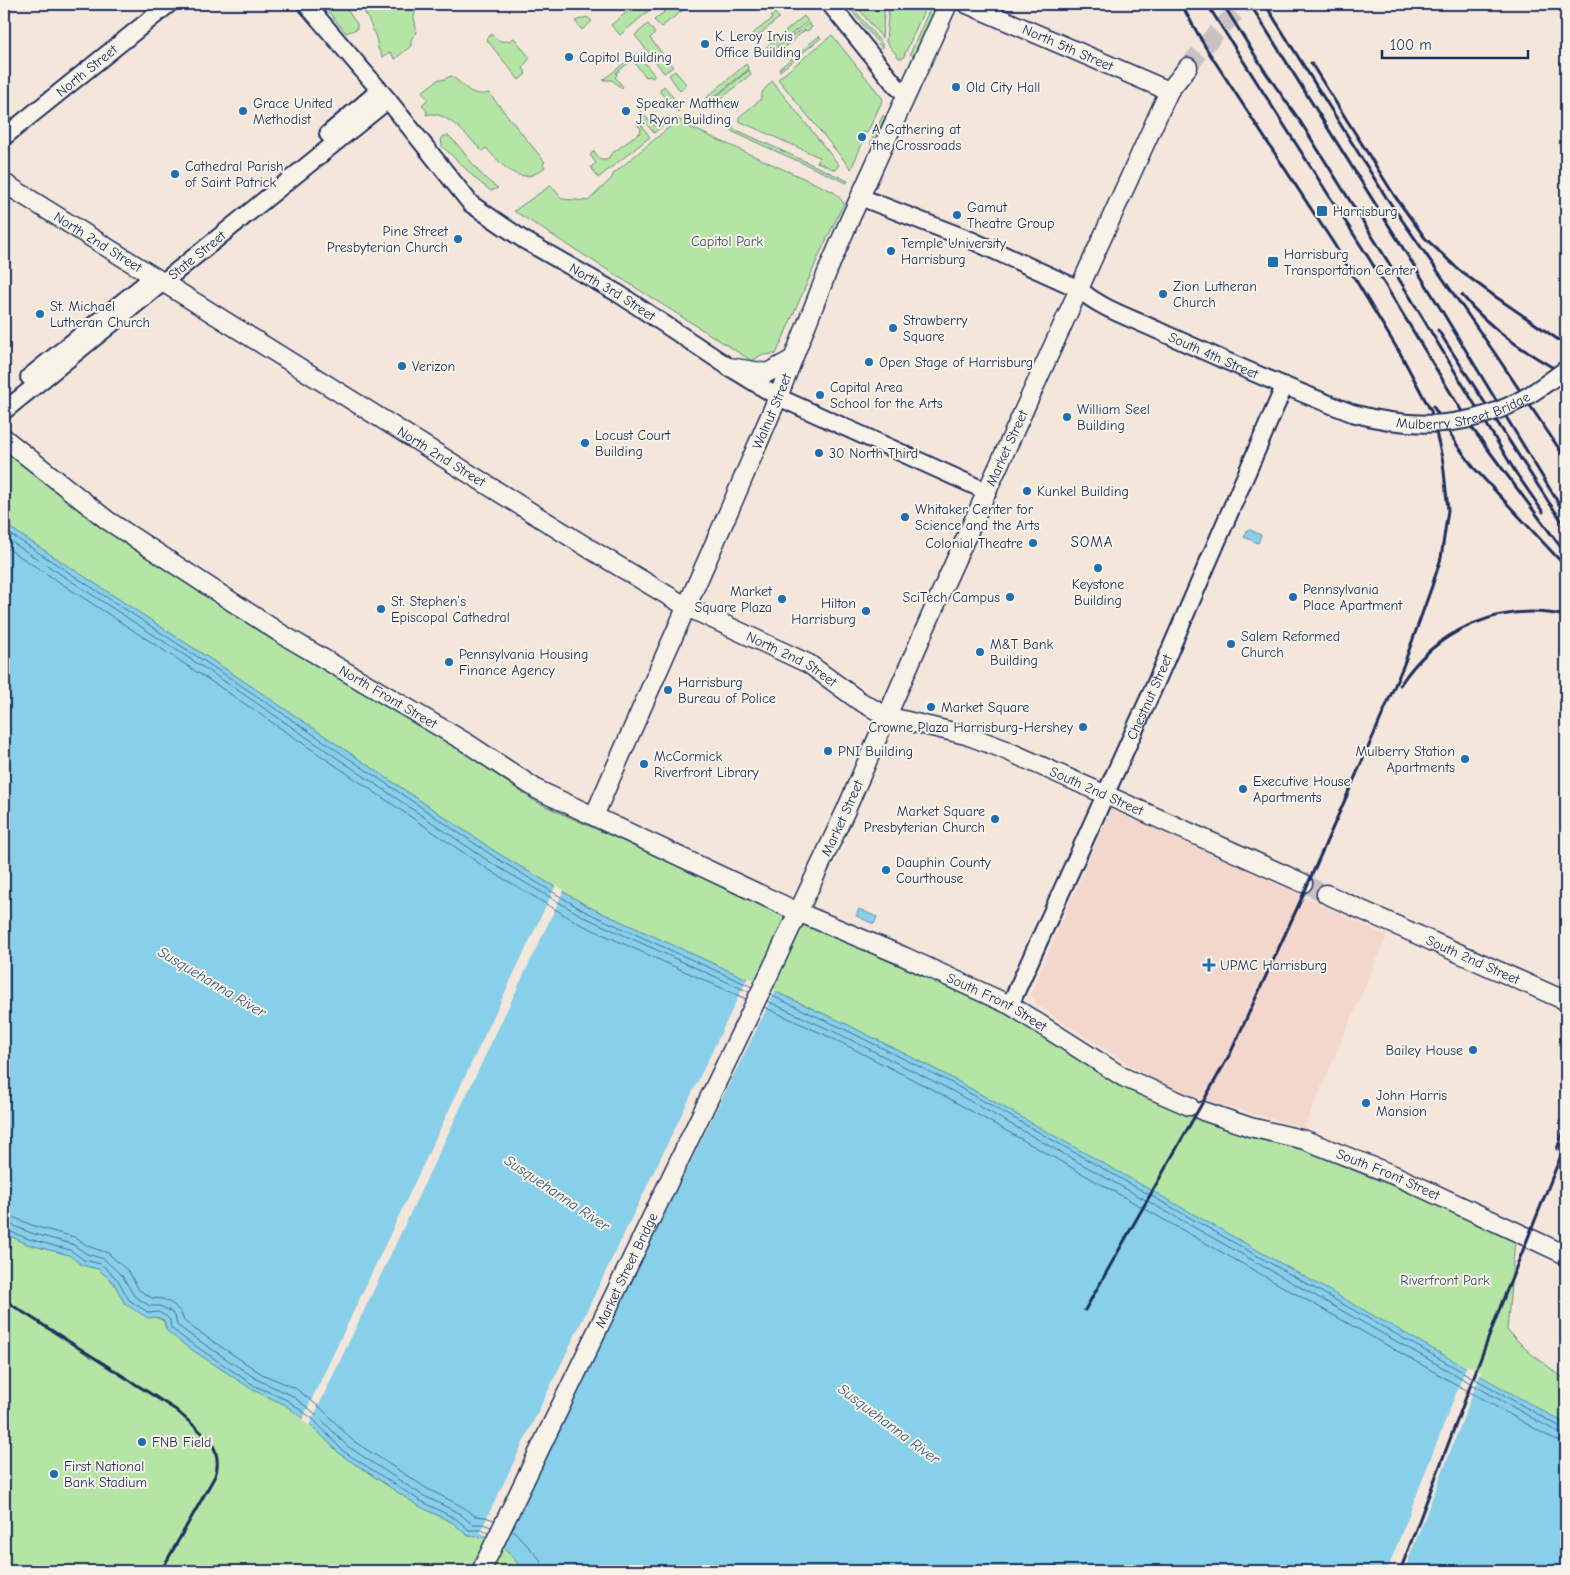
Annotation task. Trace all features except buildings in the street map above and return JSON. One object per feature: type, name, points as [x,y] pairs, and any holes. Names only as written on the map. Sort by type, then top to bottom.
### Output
[{"type":"main road","name":"North Street","points":[[4,137],[169,4]]},
{"type":"main road","name":"North 3rd Street","points":[[306,4],[384,95],[471,204],[524,240],[619,294],[778,397],[988,492]]},
{"type":"main road","points":[[830,4],[896,86],[907,95]]},
{"type":"main road","name":"Walnut Street","points":[[594,816],[778,397],[828,270],[948,4]]},
{"type":"main road","name":"North 5th Street","points":[[967,4],[1169,91]]},
{"type":"main road","name":"Market Street","points":[[771,970],[848,806],[886,716],[1169,91],[1188,67]]},
{"type":"main road","name":"State Street","points":[[4,411],[158,280],[384,95]]},
{"type":"main road","name":"North 2nd Street","points":[[4,183],[498,493],[686,607],[808,664],[858,700],[886,716]]},
{"type":"main road","name":"South 4th Street","points":[[860,197],[973,241],[1079,289],[1091,300],[1284,387],[1352,413]]},
{"type":"main road","name":"State Street","points":[[4,397],[158,280]]},
{"type":"main road","points":[[729,367],[768,373],[793,359]]},
{"type":"main road","name":"Mulberry Street Bridge","points":[[1352,413],[1379,420],[1412,424],[1437,424],[1466,420],[1512,404],[1529,395],[1566,369]]},
{"type":"main road","name":"Chestnut Street","points":[[1010,1005],[1154,687],[1284,387]]},
{"type":"main road","name":"North Front Street","points":[[4,438],[107,520],[190,572],[280,633],[467,743],[538,790],[798,912]]},
{"type":"main road","name":"South 2nd Street","points":[[886,716],[966,735],[1001,748],[1303,883]]},
{"type":"main road","name":"South 2nd Street","points":[[1326,894],[1566,1001]]},
{"type":"main road","name":"South Front Street","points":[[798,912],[903,956],[1010,1005],[1123,1077],[1196,1109],[1250,1127],[1305,1140],[1394,1175],[1566,1255]]},
{"type":"main road","name":"Market Street Bridge","points":[[482,1571],[771,970]]},
{"type":"shaded area","name":"UPMC Harrisburg","points":[[1112,806],[1387,936],[1304,1128],[1191,1096],[1145,1075],[1038,1006],[1030,994]]},
{"type":"green space","points":[[322,4],[343,4],[357,24],[357,29],[346,33]]},
{"type":"green space","points":[[360,4],[417,4],[414,17],[417,33],[411,39],[411,46],[395,59],[390,52],[383,57],[378,48],[372,27]]},
{"type":"green space","points":[[637,4],[657,4],[620,35],[611,25]]},
{"type":"green space","points":[[674,4],[691,4],[661,27],[654,20]]},
{"type":"green space","points":[[846,4],[850,4],[882,44],[882,48]]},
{"type":"green space","points":[[855,4],[885,4],[882,38]]},
{"type":"green space","points":[[889,4],[927,4],[903,58],[899,58],[886,42]]},
{"type":"green space","points":[[932,4],[937,4],[937,6],[914,56],[910,54]]},
{"type":"green space","points":[[775,13],[779,18],[755,38],[752,34],[772,19],[771,17]]},
{"type":"green space","points":[[804,16],[808,21],[767,53],[764,49]]},
{"type":"green space","points":[[587,17],[592,21],[582,30],[575,21]]},
{"type":"green space","points":[[809,23],[812,27],[807,31],[805,30],[774,56],[771,52]]},
{"type":"green space","points":[[648,24],[655,33],[650,38],[673,67],[664,73],[635,35]]},
{"type":"green space","points":[[492,34],[502,41],[514,38],[530,58],[523,67],[526,74],[519,80],[486,39]]},
{"type":"green space","points":[[832,35],[883,99],[867,133],[862,132],[858,135],[859,139],[863,142],[851,169],[778,79]]},
{"type":"green space","points":[[819,36],[821,38],[780,71],[779,69]]},
{"type":"green space","points":[[637,53],[655,76],[652,78],[645,76],[633,61],[616,73],[615,77],[623,87],[621,88],[612,80],[603,80]]},
{"type":"green space","points":[[746,64],[749,69],[710,100],[707,97]]},
{"type":"green space","points":[[749,70],[751,74],[715,104],[712,104],[711,101]]},
{"type":"green space","points":[[675,71],[687,85],[680,91],[669,75]]},
{"type":"green space","points":[[451,76],[472,92],[477,94],[489,93],[545,162],[543,164],[545,167],[528,176],[513,172],[499,162],[486,148],[482,151],[464,132],[449,120],[433,114],[426,115],[427,111],[422,105],[428,99],[422,92],[439,79],[442,80]]},
{"type":"green space","points":[[772,81],[839,165],[835,170],[817,162],[819,157],[739,121],[739,117],[760,100],[763,91]]},
{"type":"green space","points":[[664,86],[681,107],[678,112],[660,92],[660,89]]},
{"type":"green space","points":[[641,111],[653,126],[669,116],[671,119],[654,133],[638,114]]},
{"type":"green space","points":[[883,115],[885,117],[873,145],[870,144]]},
{"type":"green space","name":"Capitol Park","points":[[679,119],[685,125],[834,192],[844,203],[776,354],[761,355],[752,361],[514,211],[551,185],[562,199],[588,201],[612,178],[613,174]]},
{"type":"green space","points":[[639,122],[650,137],[598,178],[591,167],[596,163],[590,155],[594,151],[600,160],[607,160],[611,154],[640,133],[641,129],[637,124]]},
{"type":"green space","points":[[731,123],[735,130],[848,181],[847,183],[733,132],[727,124]]},
{"type":"green space","points":[[444,136],[449,136],[484,177],[498,188],[491,191],[478,181],[442,146],[441,139]]},
{"type":"green space","name":"Riverfront Park","points":[[4,446],[185,578],[463,752],[533,800],[1006,1014],[1113,1080],[1178,1111],[1216,1126],[1300,1149],[1450,1209],[1515,1239],[1507,1330],[1529,1352],[1566,1380],[1566,1425],[950,1077],[844,1023],[589,907],[499,854],[236,676],[4,524]]},
{"type":"green space","points":[[4,1233],[27,1244],[69,1255],[82,1265],[98,1269],[114,1283],[125,1304],[164,1321],[165,1327],[182,1343],[253,1390],[284,1404],[309,1423],[340,1454],[417,1505],[453,1523],[468,1536],[483,1537],[498,1542],[518,1564],[528,1571],[4,1571]]},
{"type":"water","name":"Susquehanna River","points":[[4,524],[236,676],[499,854],[589,907],[844,1023],[950,1077],[1566,1424],[1566,1571],[528,1571],[518,1564],[498,1542],[478,1536],[468,1536],[453,1523],[417,1505],[340,1454],[309,1423],[284,1404],[253,1390],[182,1343],[167,1331],[164,1320],[157,1317],[148,1318],[125,1304],[114,1283],[98,1269],[82,1265],[69,1255],[27,1244],[4,1233]]},
{"type":"water","points":[[1248,529],[1261,535],[1258,543],[1244,537]]},
{"type":"water","points":[[859,909],[877,917],[874,924],[856,916]]},
{"type":"pier","points":[[556,885],[564,890],[309,1426],[302,1420]]},
{"type":"pier","points":[[748,977],[776,990],[607,1330],[504,1546],[480,1532]]},
{"type":"pier","points":[[1467,1365],[1481,1372],[1404,1571],[1387,1571]]},
{"type":"tunnel","points":[[1188,67],[1214,35],[1244,4]]},
{"type":"tunnel","points":[[1303,883],[1326,894]]},
{"type":"railway","points":[[1181,4],[1206,48],[1334,244],[1401,355]]},
{"type":"railway","points":[[1207,4],[1370,260],[1472,428],[1566,554]]},
{"type":"railway","points":[[1223,4],[1266,73],[1300,121],[1407,292],[1516,473],[1543,512]]},
{"type":"railway","points":[[1250,4],[1428,288],[1565,514]]},
{"type":"railway","points":[[1265,4],[1386,197],[1566,459]]},
{"type":"railway","points":[[1311,63],[1394,195],[1425,238],[1459,270],[1566,345]]},
{"type":"railway","points":[[1462,295],[1497,330],[1538,359],[1566,375]]},
{"type":"railway","points":[[1438,330],[1566,527]]},
{"type":"railway","points":[[1085,1310],[1230,1054],[1378,725],[1404,664],[1432,586],[1441,558],[1448,510],[1443,462],[1431,411],[1398,349]]},
{"type":"railway","points":[[1433,406],[1474,468],[1566,567]]},
{"type":"railway","points":[[1400,685],[1432,649],[1451,635],[1472,624],[1494,617],[1517,613],[1541,612],[1566,616]]},
{"type":"railway","points":[[1557,1149],[1566,1125]]},
{"type":"railway","points":[[1400,1571],[1501,1305],[1566,1143]]},
{"type":"railway","points":[[4,1300],[176,1410],[210,1440],[216,1453],[217,1471],[161,1571]]},
{"type":"place","name":"K. Leroy Irvis Office Building","points":[[705,44]]},
{"type":"place","name":"Capitol Building","points":[[569,57]]},
{"type":"place","name":"Old City Hall","points":[[956,87]]},
{"type":"place","name":"Grace United Methodist","points":[[243,111]]},
{"type":"place","name":"Speaker Matthew J. Ryan Building","points":[[626,111]]},
{"type":"place","name":"A Gathering at the Crossroads","points":[[862,137]]},
{"type":"place","name":"Cathedral Parish of Saint Patrick","points":[[175,174]]},
{"type":"place","name":"Harrisburg","points":[[1322,211]]},
{"type":"place","name":"Gamut Theatre Group","points":[[957,215]]},
{"type":"place","name":"Pine Street Presbyterian Church","points":[[458,239]]},
{"type":"place","name":"Temple University Harrisburg","points":[[891,251]]},
{"type":"place","name":"Harrisburg Transportation Center","points":[[1273,262]]},
{"type":"place","name":"Zion Lutheran Church","points":[[1163,294]]},
{"type":"place","name":"St. Michael Lutheran Church","points":[[40,314]]},
{"type":"place","name":"Strawberry Square","points":[[893,328]]},
{"type":"place","name":"Open Stage of Harrisburg","points":[[869,362]]},
{"type":"place","name":"Verizon","points":[[402,366]]},
{"type":"place","name":"Capital Area School for the Arts","points":[[820,395]]},
{"type":"place","name":"William Seel Building","points":[[1067,417]]},
{"type":"place","name":"Locust Court Building","points":[[585,443]]},
{"type":"place","name":"30 North Third","points":[[819,453]]},
{"type":"place","name":"Kunkel Building","points":[[1027,491]]},
{"type":"place","name":"Whitaker Center for Science and the Arts","points":[[905,517]]},
{"type":"place","name":"Colonial Theatre","points":[[1033,543]]},
{"type":"place","name":"Keystone Building","points":[[1098,568]]},
{"type":"place","name":"SciTech Campus","points":[[1010,597]]},
{"type":"place","name":"Pennsylvania Place Apartment","points":[[1293,597]]},
{"type":"place","name":"Market Square Plaza","points":[[782,599]]},
{"type":"place","name":"St. Stephen’s Episcopal Cathedral","points":[[381,609]]},
{"type":"place","name":"Hilton Harrisburg","points":[[866,611]]},
{"type":"place","name":"Salem Reformed Church","points":[[1231,644]]},
{"type":"place","name":"M&T Bank Building","points":[[980,652]]},
{"type":"place","name":"Pennsylvania Housing Finance Agency","points":[[449,662]]},
{"type":"place","name":"Harrisburg Bureau of Police","points":[[668,690]]},
{"type":"place","name":"Market Square","points":[[931,707]]},
{"type":"place","name":"Crowne Plaza Harrisburg-Hershey","points":[[1083,727]]},
{"type":"place","name":"PNI Building","points":[[828,751]]},
{"type":"place","name":"Mulberry Station Apartments","points":[[1465,759]]},
{"type":"place","name":"McCormick Riverfront Library","points":[[644,764]]},
{"type":"place","name":"Executive House Apartments","points":[[1243,789]]},
{"type":"place","name":"Market Square Presbyterian Church","points":[[995,819]]},
{"type":"place","name":"Dauphin County Courthouse","points":[[886,870]]},
{"type":"place","name":"UPMC Harrisburg","points":[[1209,965]]},
{"type":"place","name":"Bailey House","points":[[1473,1050]]},
{"type":"place","name":"John Harris Mansion","points":[[1366,1103]]},
{"type":"place","name":"FNB Field","points":[[142,1442]]},
{"type":"place","name":"First National Bank Stadium","points":[[54,1474]]},
{"type":"district","name":"SOMA","points":[[1092,542]]}]
